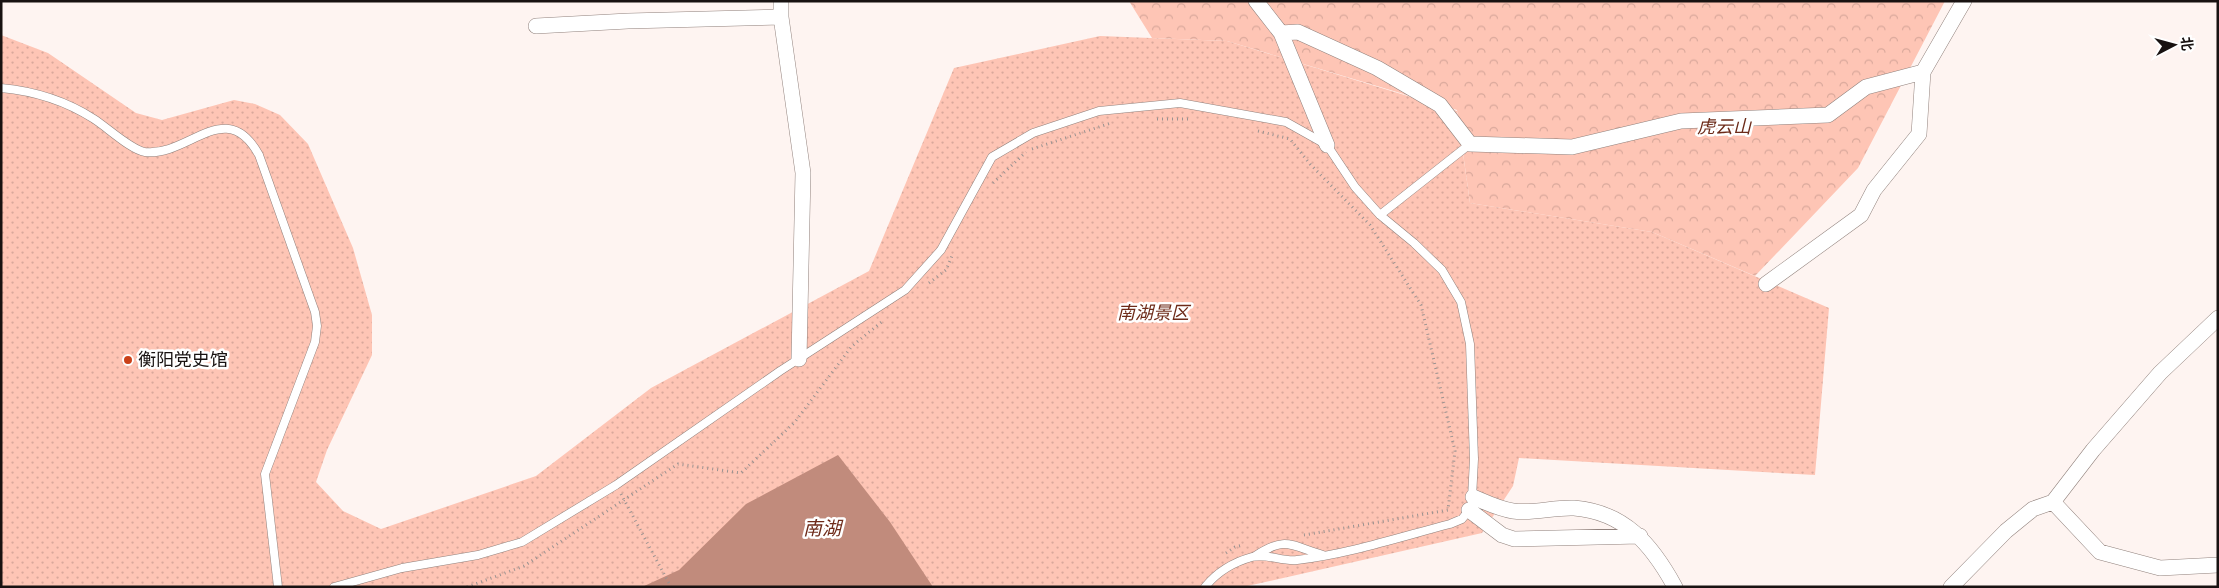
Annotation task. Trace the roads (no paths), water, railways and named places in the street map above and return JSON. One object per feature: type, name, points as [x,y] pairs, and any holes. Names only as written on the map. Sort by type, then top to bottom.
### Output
[{"type":"street","points":[[781,1],[781,17],[803,173],[799,359]]},
{"type":"street","points":[[1256,1],[1282,33],[1327,145]]},
{"type":"street","points":[[1766,284],[1860,215],[1874,190],[1919,134],[1923,72],[1964,1]]},
{"type":"street","points":[[536,26],[628,21],[781,17]]},
{"type":"street","points":[[1282,33],[1298,32],[1378,68],[1440,105],[1470,144],[1572,147],[1681,121],[1828,115],[1866,87],[1923,72]]},
{"type":"street","points":[[1951,587],[2006,530],[2033,509],[2053,502],[2094,450],[2160,373],[2218,318]]},
{"type":"street","points":[[2053,502],[2100,552],[2160,568],[2218,565]]},
{"type":"street","points":[[1471,504],[1513,511],[1574,508],[1608,515],[1640,536],[1664,568],[1675,587]]},
{"type":"street","points":[[1471,504],[1502,535],[1514,539],[1640,536]]},
{"type":"lane","points":[[1,88],[24,90],[72,106],[143,152],[156,152],[170,148],[208,131],[221,129],[233,130],[244,134],[252,143],[262,165],[315,312],[318,326],[316,342],[266,474],[278,587]]},
{"type":"lane","points":[[334,587],[402,568],[478,555],[522,542],[616,485],[799,359],[905,290],[941,250],[992,157],[1034,133],[1099,112],[1180,103],[1286,122],[1327,145],[1355,187],[1380,215],[1414,243],[1442,270],[1461,302],[1470,344],[1474,458],[1471,504],[1462,519],[1450,524],[1324,556],[1295,560],[1255,556]]},
{"type":"lane","points":[[1380,215],[1470,144]]},
{"type":"lane","points":[[1205,587],[1212,577],[1235,563],[1255,556],[1273,544],[1288,543],[1324,556]]},
{"type":"water","name":"南湖","points":[[838,455],[890,522],[933,587],[642,587],[679,570],[746,504]]},
{"type":"place","name":"衡阳党史馆","points":[[128,360]]},
{"type":"park label","name":"虎云山","points":[[1724,127]]},
{"type":"park label","name":"南湖景区","points":[[1153,313]]}]
